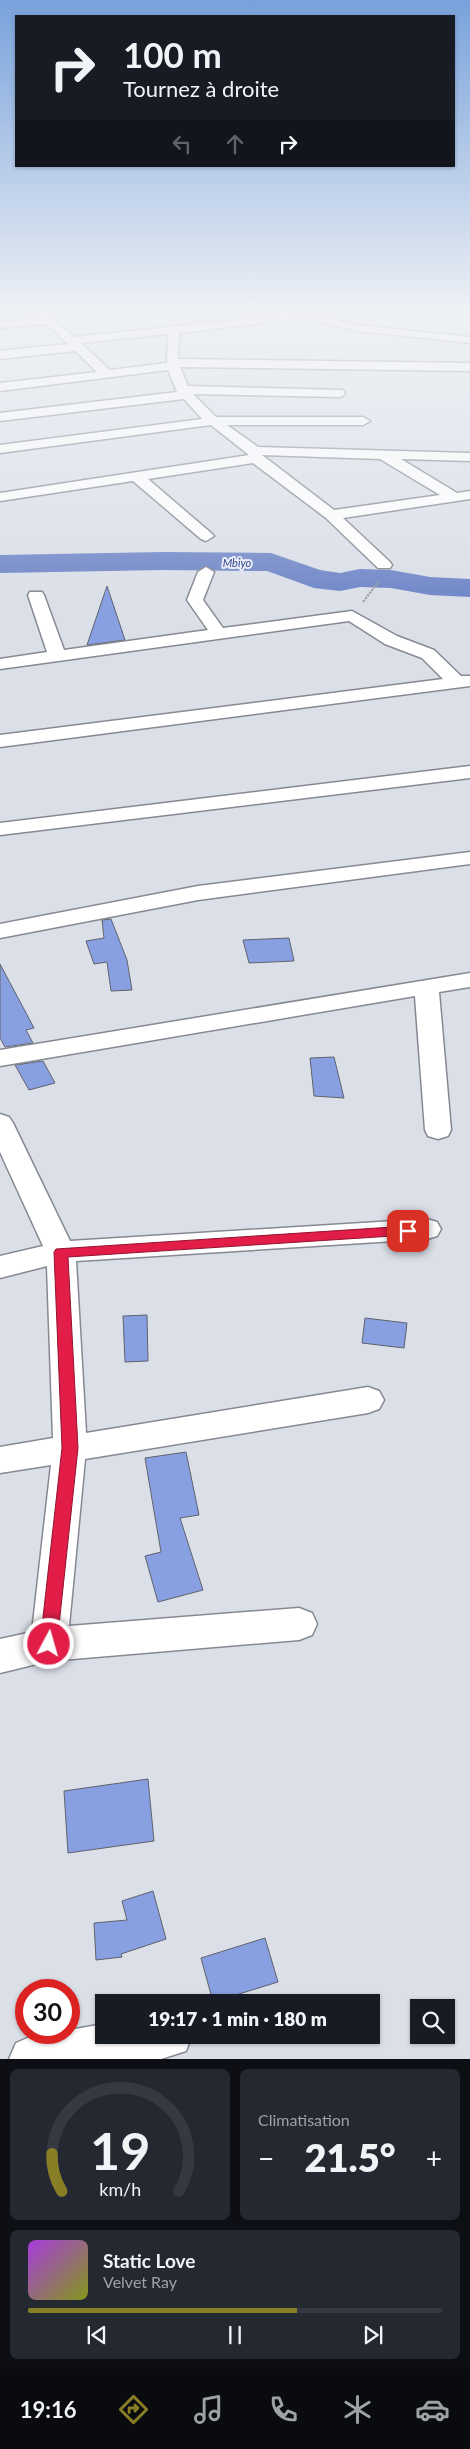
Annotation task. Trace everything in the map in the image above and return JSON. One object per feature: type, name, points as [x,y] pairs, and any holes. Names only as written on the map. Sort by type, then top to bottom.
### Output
[{"type":"street","points":[[0,417],[83,407]]},
{"type":"street","points":[[200,407],[255,455],[331,515],[384,565]]},
{"type":"street","points":[[64,410],[95,437]]},
{"type":"street","points":[[0,449],[214,421],[363,422]]},
{"type":"street","points":[[0,497],[255,455],[470,457]]},
{"type":"street","points":[[383,455],[452,496]]},
{"type":"street","points":[[136,476],[206,536]]},
{"type":"street","points":[[331,515],[452,496],[470,495]]},
{"type":"street","points":[[206,572],[195,600],[218,633]]},
{"type":"street","points":[[36,595],[57,656]]},
{"type":"street","points":[[0,664],[352,616],[391,640],[428,654],[463,681]]},
{"type":"street","points":[[0,741],[463,681]]},
{"type":"street","points":[[0,829],[470,772]]},
{"type":"street","points":[[0,931],[198,893],[470,858]]},
{"type":"street","points":[[0,1058],[470,980]]},
{"type":"street","points":[[426,987],[438,1130]]},
{"type":"street","points":[[0,1124],[61,1252],[70,1448],[49,1644]]},
{"type":"street","points":[[0,1267],[61,1252],[427,1229]]},
{"type":"street","points":[[0,1460],[368,1400]]},
{"type":"street","points":[[0,1656],[49,1644],[299,1624]]},
{"type":"street","points":[[32,2059],[118,2044]]},
{"type":"path","points":[[352,616],[378,583]]},
{"type":"building","points":[[107,586],[125,640],[87,645]]},
{"type":"building","points":[[111,919],[127,960],[132,990],[111,991],[107,962],[94,964],[86,941],[104,938],[102,920]]},
{"type":"building","points":[[289,938],[294,961],[249,963],[243,940]]},
{"type":"building","points":[[0,964],[34,1028],[26,1030],[33,1043],[5,1047],[0,1038]]},
{"type":"building","points":[[334,1057],[344,1098],[314,1096],[310,1058]]},
{"type":"building","points":[[43,1061],[55,1083],[29,1090],[15,1065]]},
{"type":"building","points":[[147,1315],[148,1361],[125,1362],[123,1316]]},
{"type":"building","points":[[365,1318],[407,1323],[404,1348],[362,1343]]},
{"type":"building","points":[[186,1452],[199,1515],[180,1518],[203,1590],[158,1602],[145,1556],[161,1552],[145,1458]]},
{"type":"building","points":[[148,1779],[154,1841],[68,1853],[64,1791]]},
{"type":"building","points":[[153,1891],[166,1939],[121,1954],[122,1957],[96,1960],[94,1923],[127,1920],[122,1901]]},
{"type":"building","points":[[265,1938],[278,1982],[239,1994],[211,1994],[201,1958]]},
{"type":"waterway","name":"Mbiyo","points":[[0,564],[162,561],[271,562],[314,579],[340,582],[360,578],[391,579],[430,586],[470,588]]},
{"type":"route","points":[[49,1644],[70,1448],[61,1252],[408,1231]]}]
